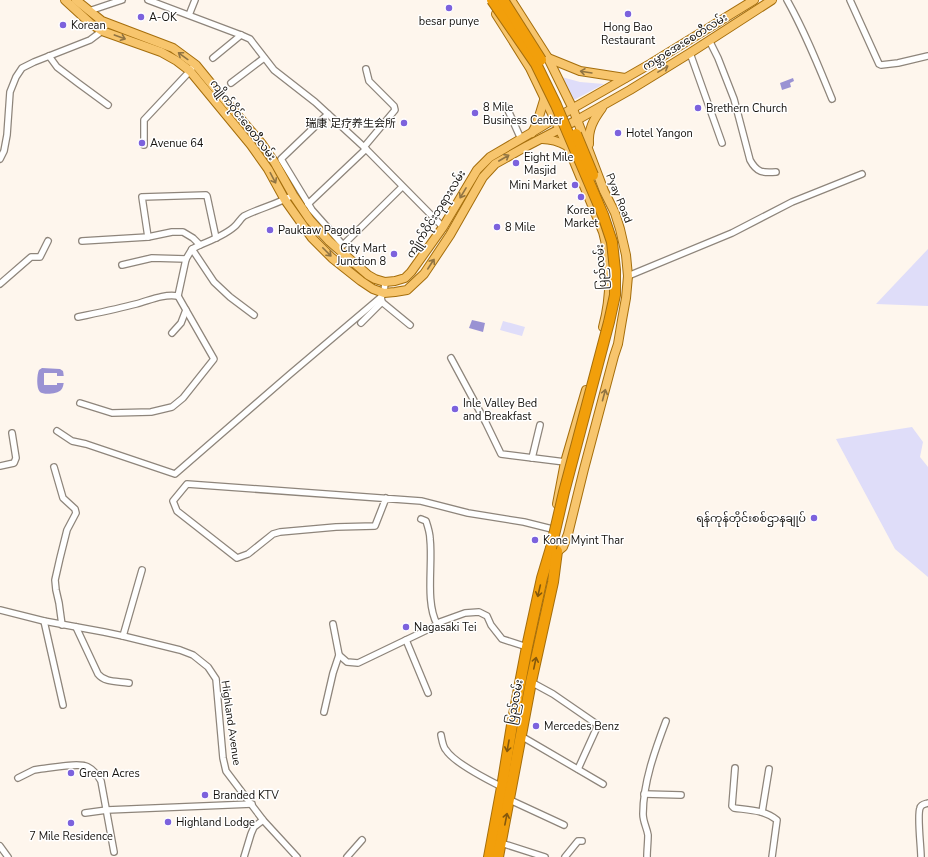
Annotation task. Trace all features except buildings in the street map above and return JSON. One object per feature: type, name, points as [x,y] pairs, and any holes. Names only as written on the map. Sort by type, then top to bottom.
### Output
[{"type":"highway","name":"ပြည်လမ်း","points":[[492,0],[536,64],[556,105],[603,214],[612,242],[615,270],[615,295],[609,322],[566,484],[554,551],[553,582],[531,682],[510,800],[498,857]]},
{"type":"highway","name":"ပြည်လမ်း","points":[[489,857],[527,647],[542,578],[554,551],[571,493],[615,322],[620,295],[620,271],[616,240],[609,214],[566,109],[541,60],[503,0]]},
{"type":"main road","points":[[65,0],[90,23],[102,31],[166,54],[192,68]]},
{"type":"main road","points":[[76,0],[106,23],[173,48],[214,95],[246,125],[262,144],[310,220],[329,241],[368,275],[384,282]]},
{"type":"main road","points":[[488,0],[530,68],[545,97],[554,119]]},
{"type":"main road","points":[[511,0],[548,58],[573,108],[589,149]]},
{"type":"main road","name":"ကမ္ဘာအေးစေတီလမ်း","points":[[541,139],[630,90],[772,0]]},
{"type":"main road","points":[[751,2],[754,12]]},
{"type":"main road","name":"ကမ္ဘာအေးစေတီလမ်း","points":[[531,133],[650,64],[751,2]]},
{"type":"main road","points":[[548,58],[580,72],[625,78]]},
{"type":"main road","name":"ကျိုက်ဝိုင်းစေတီလမ်း","points":[[214,95],[268,169],[285,200],[312,238],[332,258],[382,297]]},
{"type":"main road","points":[[521,139],[531,133],[537,123],[545,97]]},
{"type":"main road","points":[[589,149],[588,136],[591,126],[604,105]]},
{"type":"main road","name":"ပြည်လမ်း","points":[[554,119],[568,147],[603,232],[609,266],[609,290],[604,323],[598,349],[565,462],[550,539],[554,551],[563,547],[568,534],[618,344],[626,298],[628,276],[626,255]]},
{"type":"main road","points":[[239,131],[246,125]]},
{"type":"main road","name":"ကျိုက်ဝိုင်းဘုရားလမ်း","points":[[384,282],[405,278],[416,267],[443,227],[477,170],[490,156],[521,139]]},
{"type":"main road","points":[[382,297],[395,292],[407,290],[424,274],[450,235],[483,178],[495,164],[541,139],[552,139],[568,147]]},
{"type":"main road","name":"Pyay Road","points":[[589,149],[604,191],[615,214],[626,255]]},
{"type":"main road","points":[[609,266],[628,276]]},
{"type":"street","points":[[89,11],[122,0]]},
{"type":"street","points":[[148,0],[250,39],[274,70],[315,102],[365,148],[443,227]]},
{"type":"street","points":[[189,15],[195,0]]},
{"type":"street","points":[[787,0],[814,54],[832,99]]},
{"type":"street","points":[[850,0],[878,64],[881,65],[928,56]]},
{"type":"street","points":[[0,159],[4,152],[7,135],[10,92],[16,77],[22,68],[90,40],[102,31],[106,23]]},
{"type":"street","points":[[213,58],[241,35]]},
{"type":"street","points":[[709,40],[718,58],[734,100],[750,160],[754,168],[760,172],[776,172]]},
{"type":"street","points":[[690,53],[722,143]]},
{"type":"street","points":[[49,56],[57,67],[108,105]]},
{"type":"street","points":[[231,83],[264,58]]},
{"type":"street","points":[[530,68],[548,58]]},
{"type":"street","points":[[144,145],[144,120],[192,68]]},
{"type":"street","points":[[308,204],[365,148],[395,110],[394,106],[369,81],[366,69]]},
{"type":"street","points":[[507,108],[521,139]]},
{"type":"street","points":[[328,114],[281,159],[312,210],[343,245],[402,186]]},
{"type":"street","points":[[628,276],[732,233],[792,202],[862,174]]},
{"type":"street","points":[[148,237],[142,197],[206,195],[208,196],[216,238]]},
{"type":"street","points":[[80,403],[112,413],[151,412],[172,407],[184,398],[214,359],[178,296],[186,259],[192,249],[233,228],[242,217],[285,200],[293,195]]},
{"type":"street","points":[[82,241],[148,237],[172,232],[183,232],[193,238],[200,245]]},
{"type":"street","points":[[0,284],[31,257],[40,257],[48,241]]},
{"type":"street","points":[[192,249],[214,282],[230,297],[254,315]]},
{"type":"street","points":[[122,265],[152,258],[186,259]]},
{"type":"street","points":[[361,323],[382,297],[384,282]]},
{"type":"street","points":[[78,317],[136,304],[157,297],[170,295],[178,296]]},
{"type":"street","points":[[382,297],[410,325]]},
{"type":"street","points":[[57,431],[72,441],[86,444],[175,474],[382,297]]},
{"type":"street","points":[[172,333],[181,323],[186,310]]},
{"type":"street","points":[[451,358],[501,454],[565,462]]},
{"type":"street","points":[[532,458],[540,425]]},
{"type":"street","points":[[0,466],[14,463],[16,458],[12,433]]},
{"type":"street","points":[[54,467],[63,498],[75,509],[76,513],[67,530],[55,580],[62,625]]},
{"type":"street","points":[[386,498],[375,526],[336,527],[280,532],[272,534],[248,554],[237,558],[177,511],[173,501],[187,484],[386,498],[421,501],[468,513],[524,522],[552,529]]},
{"type":"street","points":[[420,519],[426,521],[430,540],[431,601],[433,617],[437,624]]},
{"type":"street","points":[[124,636],[142,570]]},
{"type":"street","name":"Highland Avenue","points":[[0,610],[62,625],[124,636],[193,654],[208,667],[216,679],[224,765],[226,770],[263,820],[297,857]]},
{"type":"street","points":[[339,655],[347,662],[358,663],[433,627],[440,622],[465,613],[479,612],[487,616],[502,639],[527,647]]},
{"type":"street","points":[[44,621],[63,705]]},
{"type":"street","points":[[324,712],[333,673],[339,655],[333,624]]},
{"type":"street","points":[[76,627],[101,678],[105,680],[129,682]]},
{"type":"street","points":[[406,640],[428,693]]},
{"type":"street","points":[[531,682],[553,694],[598,725],[578,769]]},
{"type":"street","points":[[647,857],[648,834],[643,816],[644,794],[659,739],[666,721]]},
{"type":"street","points":[[441,735],[445,750],[456,761],[502,787]]},
{"type":"street","points":[[521,736],[603,784]]},
{"type":"street","points":[[18,778],[34,770],[80,765],[88,767],[95,772],[101,781],[114,852]]},
{"type":"street","points":[[735,768],[732,806],[734,808],[762,812],[771,815],[777,820],[772,857]]},
{"type":"street","points":[[762,812],[769,769]]},
{"type":"street","points":[[644,794],[681,795]]},
{"type":"street","points":[[510,800],[564,825]]},
{"type":"street","points":[[85,813],[106,810],[252,804]]},
{"type":"street","points":[[921,857],[919,816],[920,808],[925,804]]},
{"type":"street","points":[[244,857],[254,827],[263,820]]},
{"type":"street","points":[[348,857],[362,840]]},
{"type":"street","points":[[565,857],[578,841],[582,841]]},
{"type":"street","points":[[501,843],[545,857]]},
{"type":"street","points":[[0,846],[8,857]]},
{"type":"shaded area","points":[[558,76],[580,82],[604,84],[572,101]]},
{"type":"shaded area","points":[[793,78],[794,81],[790,83],[791,87],[782,90],[780,83]]},
{"type":"shaded area","points":[[928,249],[928,306],[876,304]]},
{"type":"shaded area","points":[[472,320],[485,323],[483,332],[469,328]]},
{"type":"shaded area","points":[[503,321],[525,327],[522,336],[500,330]]},
{"type":"shaded area","points":[[42,368],[60,369],[63,371],[64,384],[59,391],[47,394],[40,392],[37,384],[37,378],[39,370]]},
{"type":"shaded area","points":[[912,427],[923,442],[920,457],[928,467],[928,577],[895,549],[836,439]]},
{"type":"pier","points":[[44,373],[57,373],[57,376],[65,376],[65,383],[57,383],[57,385],[44,385]]},
{"type":"place","name":"besar punye","points":[[449,8]]},
{"type":"place","name":"Hong Bao Restaurant","points":[[628,14]]},
{"type":"place","name":"A-OK","points":[[141,17]]},
{"type":"place","name":"Korean","points":[[63,25]]},
{"type":"place","name":"Brethern Church","points":[[698,108]]},
{"type":"place","name":"8 Mile Business Center","points":[[475,113]]},
{"type":"place","name":"瑞康 足疗养生会所","points":[[404,123]]},
{"type":"place","name":"Hotel Yangon","points":[[618,133]]},
{"type":"place","name":"Avenue 64","points":[[142,143]]},
{"type":"place","name":"Eight Mile Masjid","points":[[516,163]]},
{"type":"place","name":"Mini Market","points":[[575,185]]},
{"type":"place","name":"Korea Market","points":[[581,197]]},
{"type":"place","name":"8 Mile","points":[[497,227]]},
{"type":"place","name":"Pauktaw Pagoda","points":[[270,230]]},
{"type":"place","name":"City Mart Junction 8","points":[[394,254]]},
{"type":"place","name":"Inle Valley Bed and Breakfast","points":[[455,409]]},
{"type":"place","name":"ရန်ကုန်တိုင်းစစ်ဌာနချုပ်","points":[[814,518]]},
{"type":"place","name":"Kone Myint Thar","points":[[535,540]]},
{"type":"place","name":"Nagasaki Tei","points":[[406,627]]},
{"type":"place","name":"Mercedes Benz","points":[[536,726]]},
{"type":"place","name":"Green Acres","points":[[71,773]]},
{"type":"place","name":"Branded KTV","points":[[205,795]]},
{"type":"place","name":"Highland Lodge","points":[[168,822]]},
{"type":"place","name":"7 Mile Residence","points":[[71,823]]}]
